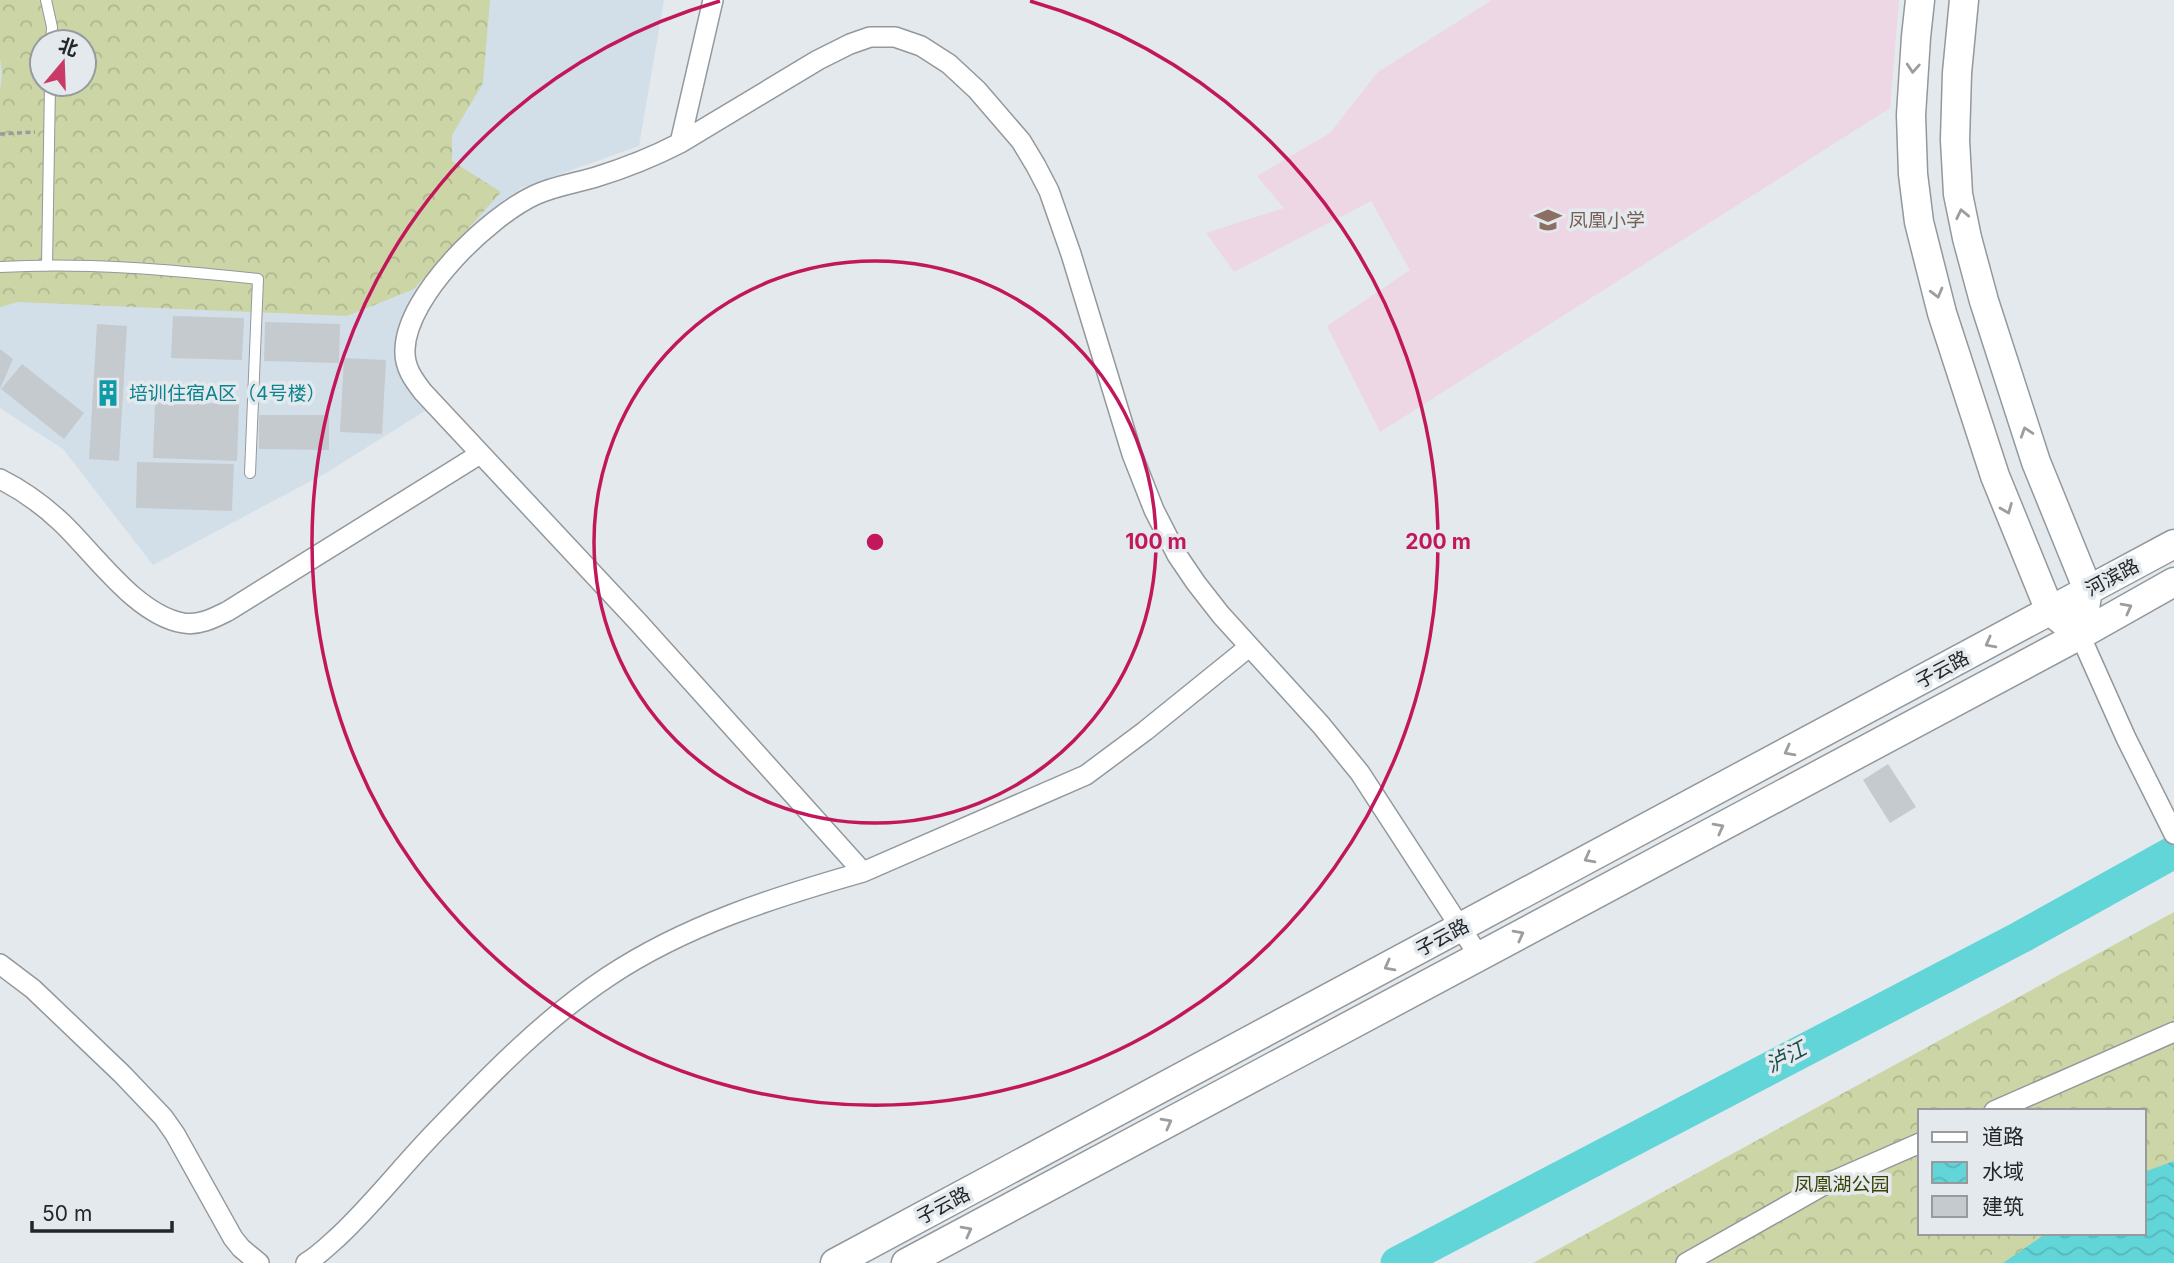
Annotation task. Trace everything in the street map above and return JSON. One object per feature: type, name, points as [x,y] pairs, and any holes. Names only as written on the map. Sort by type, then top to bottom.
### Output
[{"type":"main road","points":[[1920,0],[1911,115],[1913,174],[1919,222],[1942,313],[1995,476],[2050,611],[2080,635],[2088,590],[2036,462],[1984,301],[1958,194],[1955,139],[1957,73],[1964,0]]},
{"type":"main road","name":"河滨路","points":[[2050,611],[2174,544]]},
{"type":"main road","name":"河滨路","points":[[2080,635],[2174,582]]},
{"type":"main road","name":"子云路","points":[[835,1263],[2050,611]]},
{"type":"main road","name":"子云路","points":[[906,1263],[2080,635]]},
{"type":"street","points":[[680,143],[713,0]]},
{"type":"street","points":[[863,872],[638,622],[423,392],[406,365],[405,351],[407,337],[420,305],[441,276],[472,240],[517,204],[548,190],[623,169],[680,143],[818,60],[850,44],[870,37],[895,37],[908,40],[935,54],[961,74],[1021,141],[1059,216],[1132,454],[1154,510],[1177,555],[1196,583],[1249,647],[1321,725],[1360,773],[1479,956]]},
{"type":"street","points":[[0,479],[60,521],[145,606],[173,621],[196,623],[210,620],[228,611],[480,454]]},
{"type":"street","points":[[2080,635],[2126,738],[2174,834]]},
{"type":"street","points":[[306,1263],[368,1208],[434,1132],[495,1071],[555,1017],[608,977],[660,946],[716,920],[863,872],[1086,775],[1146,731],[1249,647]]},
{"type":"street","points":[[0,964],[33,989],[163,1116],[233,1238],[259,1263]]},
{"type":"street","points":[[1999,1109],[2174,1032]]},
{"type":"street","points":[[1686,1263],[1824,1185],[1918,1144]]},
{"type":"lane","points":[[46,0],[52,28]]},
{"type":"lane","points":[[47,266],[49,98]]},
{"type":"lane","points":[[0,267],[124,268],[258,279],[250,472]]},
{"type":"path","points":[[0,134],[48,131]]},
{"type":"shaded area","points":[[0,0],[664,0],[639,146],[521,188],[496,208],[451,253],[399,340],[428,409],[326,473],[153,565],[63,449],[0,408]]},
{"type":"shaded area","name":"凤凰小学","points":[[1492,0],[1899,0],[1890,108],[1380,432],[1327,326],[1410,270],[1371,201],[1234,272],[1206,233],[1284,208],[1257,176],[1330,133],[1378,72]]},
{"type":"green space","points":[[0,0],[490,0],[483,83],[452,135],[452,161],[501,192],[414,289],[347,316],[18,302],[0,307]]},
{"type":"green space","name":"凤凰湖公园","points":[[2174,912],[2174,1263],[1533,1263]]},
{"type":"water","points":[[2174,1161],[2174,1263],[2003,1263],[2044,1235],[2146,1235],[2146,1171]]},
{"type":"building","points":[[173,316],[244,318],[242,360],[171,358]]},
{"type":"building","points":[[265,322],[340,324],[339,363],[264,361]]},
{"type":"building","name":"培训住宿A区（4号楼）","points":[[97,324],[127,326],[119,461],[89,459]]},
{"type":"building","points":[[0,349],[13,359],[0,389]]},
{"type":"building","points":[[344,358],[386,360],[382,434],[340,432]]},
{"type":"building","points":[[22,364],[84,413],[64,439],[1,389]]},
{"type":"building","points":[[155,402],[239,404],[237,461],[153,458]]},
{"type":"building","points":[[259,415],[329,415],[329,450],[259,449]]},
{"type":"building","points":[[137,462],[234,464],[232,511],[136,508]]},
{"type":"building","points":[[1888,764],[1916,807],[1890,823],[1863,780]]},
{"type":"waterway","name":"泸江","points":[[1397,1263],[2021,937],[2174,852]]},
{"type":"place","name":"凤凰小学","points":[[1548,220]]},
{"type":"place","name":"培训住宿A区（4号楼）","points":[[108,393]]}]
